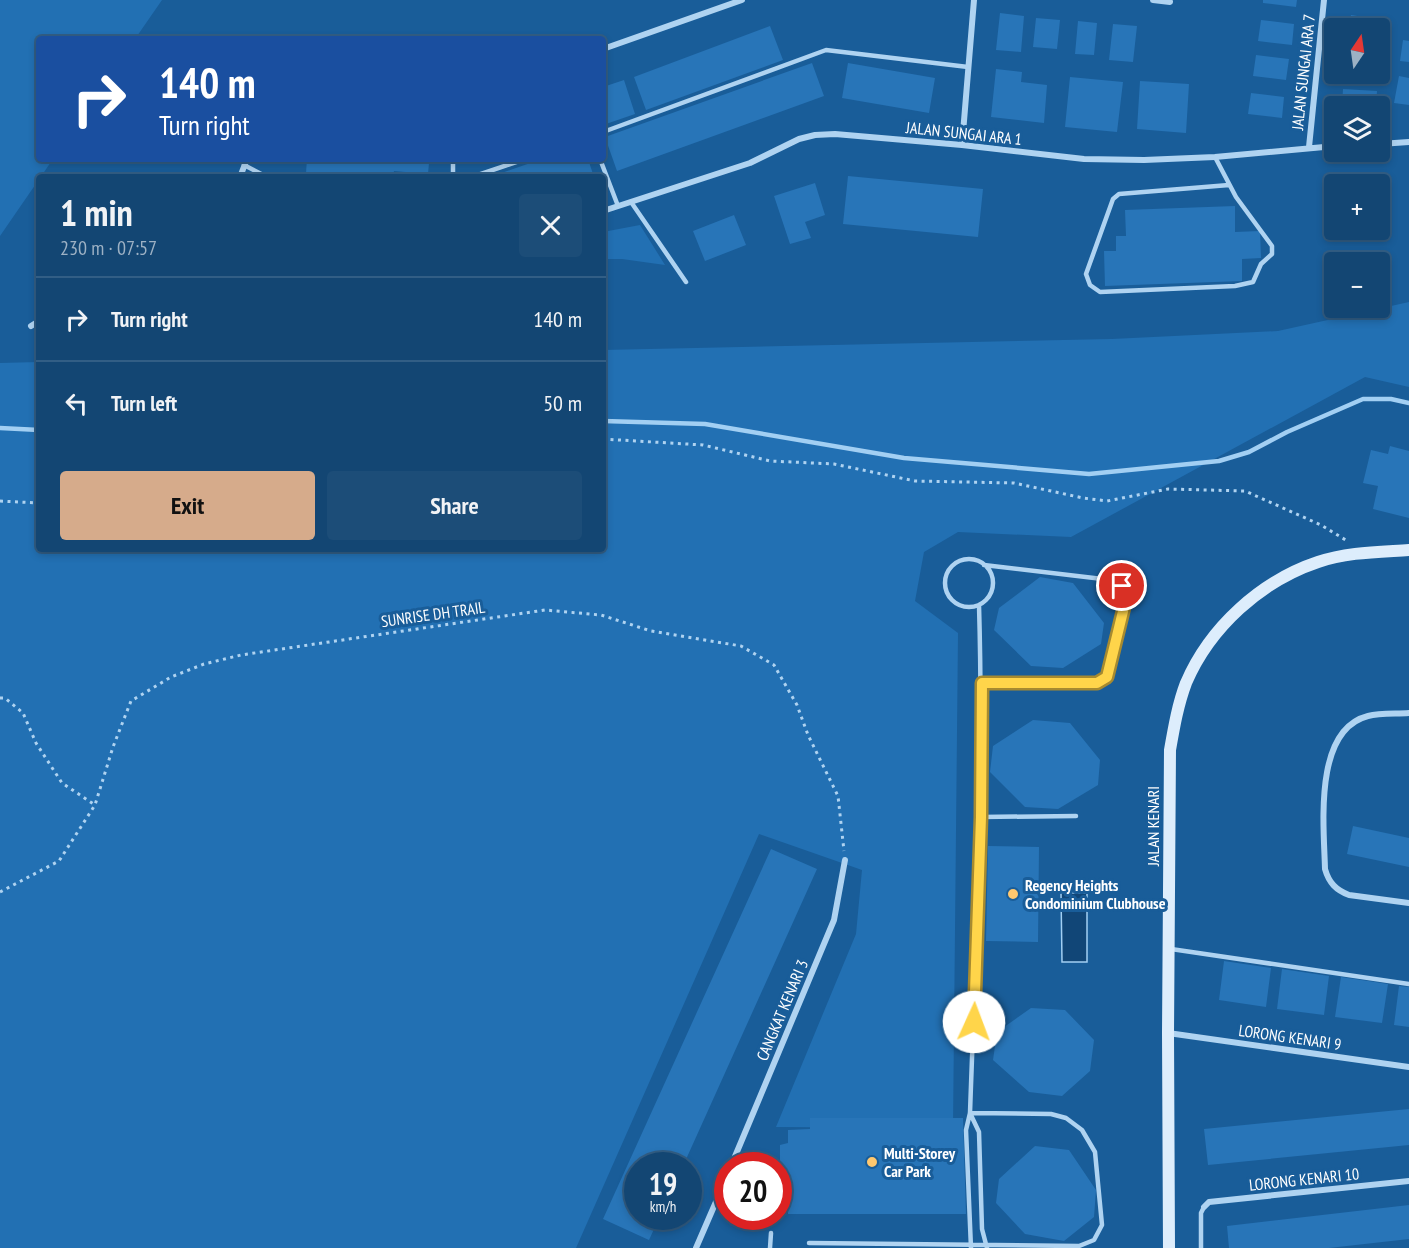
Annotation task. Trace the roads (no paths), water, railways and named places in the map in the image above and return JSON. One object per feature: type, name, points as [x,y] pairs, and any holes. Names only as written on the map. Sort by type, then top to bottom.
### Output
[{"type":"street","points":[[606,48],[742,0]]},
{"type":"street","points":[[962,145],[974,0]]},
{"type":"street","points":[[1153,0],[1170,2]]},
{"type":"street","name":"JALAN SUNGAI ARA 7","points":[[1309,147],[1324,0]]},
{"type":"street","name":"JALAN SUNGAI ARA 1","points":[[606,210],[750,163],[799,139],[815,135],[835,134],[962,145],[1084,159],[1144,160],[1215,157],[1324,146]]},
{"type":"street","points":[[1390,143],[1409,142]]},
{"type":"street","points":[[31,326],[36,323]]},
{"type":"street","name":"JALAN KENARI","points":[[1169,1248],[1170,750],[1175,718],[1190,676],[1205,650],[1235,612],[1274,583],[1318,562],[1366,552],[1409,550]]},
{"type":"street","points":[[1409,713],[1368,716],[1356,721],[1338,738],[1332,750],[1324,799],[1325,869],[1328,879],[1334,886],[1349,895],[1409,903]]},
{"type":"street","name":"CANGKAT KENARI 3","points":[[737,1152],[834,920],[845,860]]},
{"type":"street","name":"LORONG KENARI 9","points":[[1168,1033],[1409,1067]]},
{"type":"street","name":"LORONG KENARI 10","points":[[1204,1207],[1209,1202],[1409,1181]]},
{"type":"street","points":[[696,1248],[714,1206]]},
{"type":"lane","points":[[606,131],[826,50],[968,67]]},
{"type":"lane","points":[[1215,157],[1236,197],[1272,246],[1272,254],[1261,264],[1253,282],[1235,286],[1100,292],[1090,285],[1086,274],[1113,199],[1119,194],[1229,185]]},
{"type":"lane","points":[[245,162],[263,174]]},
{"type":"lane","points":[[481,174],[516,162]]},
{"type":"lane","points":[[606,175],[618,206]]},
{"type":"lane","points":[[632,202],[686,282]]},
{"type":"lane","points":[[982,683],[1097,683],[1107,677],[1126,599],[1122,586],[1111,580],[984,565],[965,559],[956,562],[945,577],[947,595],[953,602],[970,607],[986,601],[993,588],[991,573],[984,565]]},
{"type":"lane","points":[[971,1247],[966,1130],[970,1113],[981,817],[982,683],[979,605]]},
{"type":"lane","points":[[981,817],[1076,816]]},
{"type":"lane","points":[[1168,948],[1409,984]]},
{"type":"lane","points":[[970,1113],[979,1132],[982,1229],[987,1247]]},
{"type":"lane","points":[[809,1243],[987,1247],[1079,1246],[1094,1240],[1102,1225],[1095,1152],[1082,1130],[1066,1118],[1051,1114],[970,1113]]},
{"type":"lane","points":[[1201,1248],[1201,1213],[1204,1207]]},
{"type":"lane","points":[[770,1248],[771,1233]]},
{"type":"waterway","points":[[606,421],[705,424],[904,458],[1089,474],[1219,461],[1249,452],[1287,432],[1363,399],[1391,399],[1409,403]]},
{"type":"waterway","points":[[0,428],[36,430]]},
{"type":"place","name":"Regency Heights Condominium Clubhouse","points":[[1013,894]]},
{"type":"place","name":"Multi-Storey Car Park","points":[[872,1162]]}]
